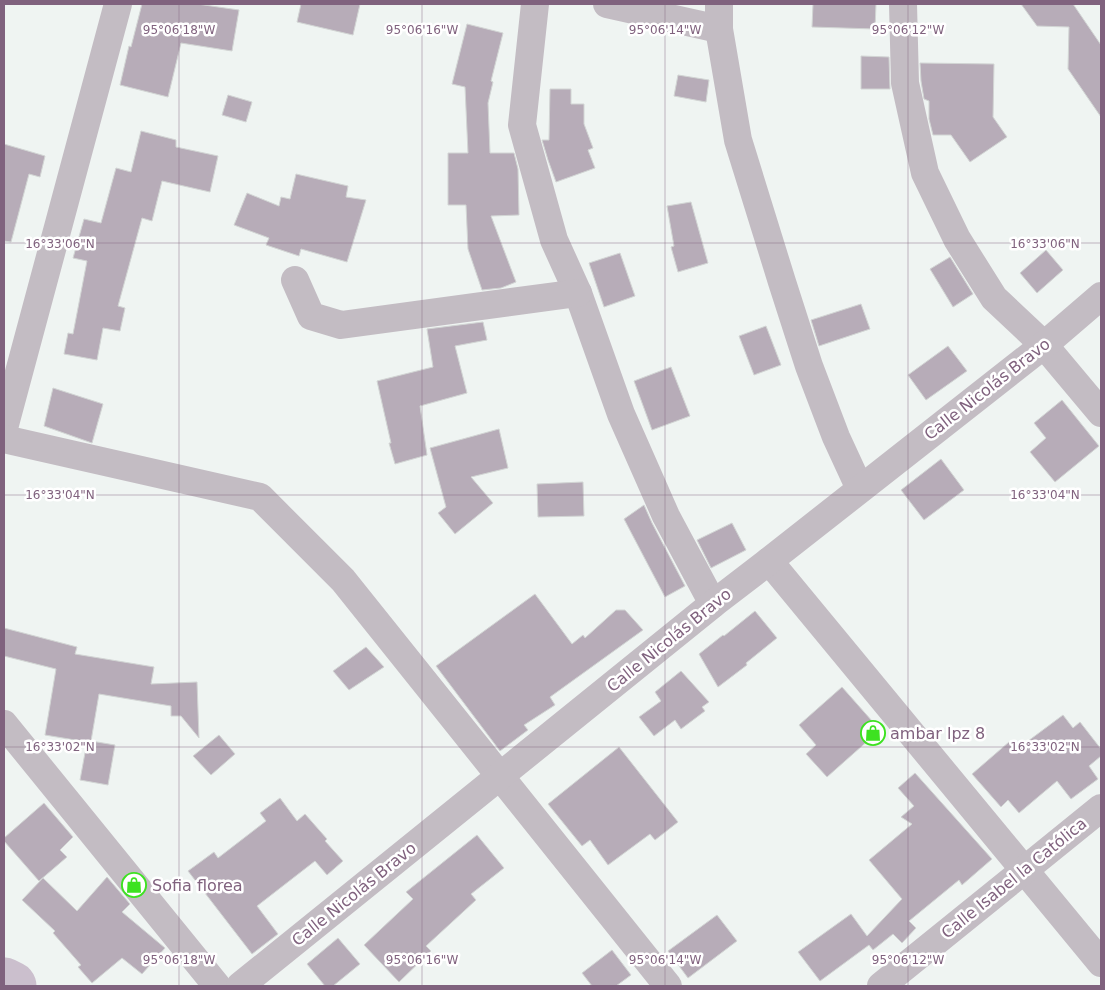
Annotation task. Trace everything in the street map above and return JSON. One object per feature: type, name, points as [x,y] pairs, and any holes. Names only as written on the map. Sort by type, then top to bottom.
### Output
[{"type":"street","points":[[4,428],[12,363],[118,4]]},
{"type":"street","points":[[535,4],[522,125],[554,240],[578,293],[621,414],[666,516],[713,604]]},
{"type":"street","points":[[607,4],[719,16],[738,140],[809,366],[836,437],[860,489]]},
{"type":"street","points":[[904,4],[905,83],[926,173],[956,239],[994,298],[1044,345],[1101,413]]},
{"type":"street","points":[[295,280],[311,316],[341,325],[578,293]]},
{"type":"street","name":"Calle Nicolás Bravo","points":[[240,986],[713,604],[1044,345],[1101,296]]},
{"type":"street","points":[[4,439],[260,496],[342,580],[668,986]]},
{"type":"street","points":[[769,561],[1101,963]]},
{"type":"street","points":[[4,724],[217,986]]},
{"type":"street","name":"Calle Isabel la Católica","points":[[881,986],[1101,808]]},
{"type":"building","points":[[142,4],[197,4],[239,10],[232,51],[181,43],[168,97],[120,85],[129,46],[131,47]]},
{"type":"building","points":[[301,4],[360,4],[353,35],[297,22]]},
{"type":"building","points":[[813,4],[876,4],[875,29],[812,27]]},
{"type":"building","points":[[1021,4],[1073,4],[1101,45],[1101,117],[1068,69],[1069,27],[1037,26]]},
{"type":"building","points":[[467,24],[503,33],[491,81],[493,82],[488,103],[490,153],[514,153],[518,169],[519,215],[491,216],[516,282],[501,288],[482,290],[468,249],[466,205],[448,205],[448,153],[468,153],[465,87],[452,84]]},
{"type":"building","points":[[861,56],[889,57],[890,89],[861,89]]},
{"type":"building","points":[[920,63],[994,64],[993,117],[1007,137],[970,162],[951,135],[933,135],[929,119],[929,101],[924,99]]},
{"type":"building","points":[[678,75],[709,80],[706,102],[674,96]]},
{"type":"building","points":[[550,89],[571,89],[571,104],[584,104],[584,124],[593,148],[588,150],[595,168],[556,182],[542,140],[549,140]]},
{"type":"building","points":[[228,95],[252,102],[246,122],[222,115]]},
{"type":"building","points":[[141,131],[176,140],[176,147],[218,156],[210,192],[162,181],[152,221],[142,218],[118,306],[125,308],[120,331],[103,328],[97,360],[64,354],[68,333],[73,334],[87,261],[73,258],[84,219],[101,223],[116,168],[131,172]]},
{"type":"building","points":[[4,144],[45,156],[40,177],[29,174],[11,242],[4,241]]},
{"type":"building","points":[[296,174],[348,186],[346,197],[366,200],[347,262],[301,249],[299,256],[266,245],[269,238],[234,225],[247,193],[279,206],[281,197],[290,199]]},
{"type":"building","points":[[691,202],[708,263],[678,272],[671,247],[674,246],[667,206]]},
{"type":"building","points":[[1046,250],[1063,270],[1037,293],[1020,273]]},
{"type":"building","points":[[620,253],[635,296],[604,307],[589,263]]},
{"type":"building","points":[[950,257],[973,294],[953,307],[930,269]]},
{"type":"building","points":[[861,304],[870,329],[819,346],[811,320]]},
{"type":"building","points":[[483,322],[487,340],[455,346],[467,393],[420,406],[427,455],[395,464],[377,381],[433,367],[427,329]]},
{"type":"building","points":[[766,326],[781,365],[754,375],[739,336]]},
{"type":"building","points":[[948,346],[967,371],[926,400],[908,375]]},
{"type":"building","points":[[671,367],[690,416],[652,430],[634,381]]},
{"type":"building","points":[[53,388],[103,404],[92,443],[44,426]]},
{"type":"building","points":[[1062,400],[1099,446],[1055,482],[1030,452],[1046,438],[1034,423]]},
{"type":"building","points":[[499,429],[508,468],[471,477],[493,503],[455,534],[438,513],[446,507],[430,448]]},
{"type":"building","points":[[941,459],[964,490],[924,520],[901,490]]},
{"type":"building","points":[[583,482],[584,516],[538,517],[537,484]]},
{"type":"building","points":[[644,505],[685,586],[665,597],[624,519]]},
{"type":"building","points":[[732,523],[746,550],[711,568],[697,540]]},
{"type":"building","points":[[535,594],[572,644],[583,635],[585,638],[616,610],[625,610],[643,630],[550,697],[555,705],[524,725],[528,730],[500,751],[436,666]]},
{"type":"building","points":[[755,611],[777,638],[746,663],[747,665],[718,687],[699,654]]},
{"type":"building","points":[[4,628],[77,647],[75,654],[154,667],[151,684],[197,682],[199,738],[181,716],[171,716],[171,706],[99,694],[91,741],[115,745],[108,785],[80,780],[87,742],[45,735],[56,669],[4,656]]},
{"type":"building","points":[[366,647],[384,667],[349,690],[333,671]]},
{"type":"building","points":[[681,671],[709,702],[702,707],[705,711],[681,729],[675,720],[654,736],[639,717],[661,701],[655,692]]},
{"type":"building","points":[[842,687],[880,730],[827,777],[806,754],[816,745],[799,725]]},
{"type":"building","points":[[1063,715],[1073,728],[1080,722],[1101,749],[1101,756],[1089,766],[1098,779],[1071,799],[1057,781],[1019,813],[1008,800],[1001,807],[972,774],[1009,742],[1016,750]]},
{"type":"building","points":[[219,735],[235,754],[211,775],[193,756]]},
{"type":"building","points":[[619,747],[678,822],[655,840],[650,834],[608,865],[590,840],[582,846],[548,804]]},
{"type":"building","points":[[915,773],[992,859],[962,885],[959,880],[909,921],[916,928],[902,943],[893,934],[873,950],[869,945],[820,981],[798,952],[851,914],[867,936],[902,899],[869,860],[912,824],[901,817],[914,806],[898,788]]},
{"type":"building","points":[[280,798],[297,821],[305,814],[343,861],[327,875],[315,861],[257,906],[278,934],[252,954],[188,871],[214,852],[218,858],[266,821],[260,813]]},
{"type":"building","points":[[44,803],[73,837],[60,850],[67,857],[39,881],[4,841],[4,838]]},
{"type":"building","points":[[477,835],[504,868],[471,894],[476,900],[426,946],[431,951],[399,982],[364,945],[413,899],[406,892]]},
{"type":"building","points":[[107,877],[130,904],[122,912],[165,948],[142,974],[122,958],[92,983],[78,967],[81,965],[53,933],[55,931],[22,900],[43,878],[77,911]]},
{"type":"building","points":[[717,915],[737,941],[688,978],[668,951]]},
{"type":"building","points":[[338,938],[360,964],[333,986],[325,986],[307,964]]},
{"type":"building","points":[[612,950],[631,975],[616,986],[592,986],[582,973]]},
{"type":"waterway","points":[[4,982],[12,986]]},
{"type":"place","name":"ambar lpz 8","points":[[873,733]]},
{"type":"place","name":"Sofia florea","points":[[134,885]]}]
